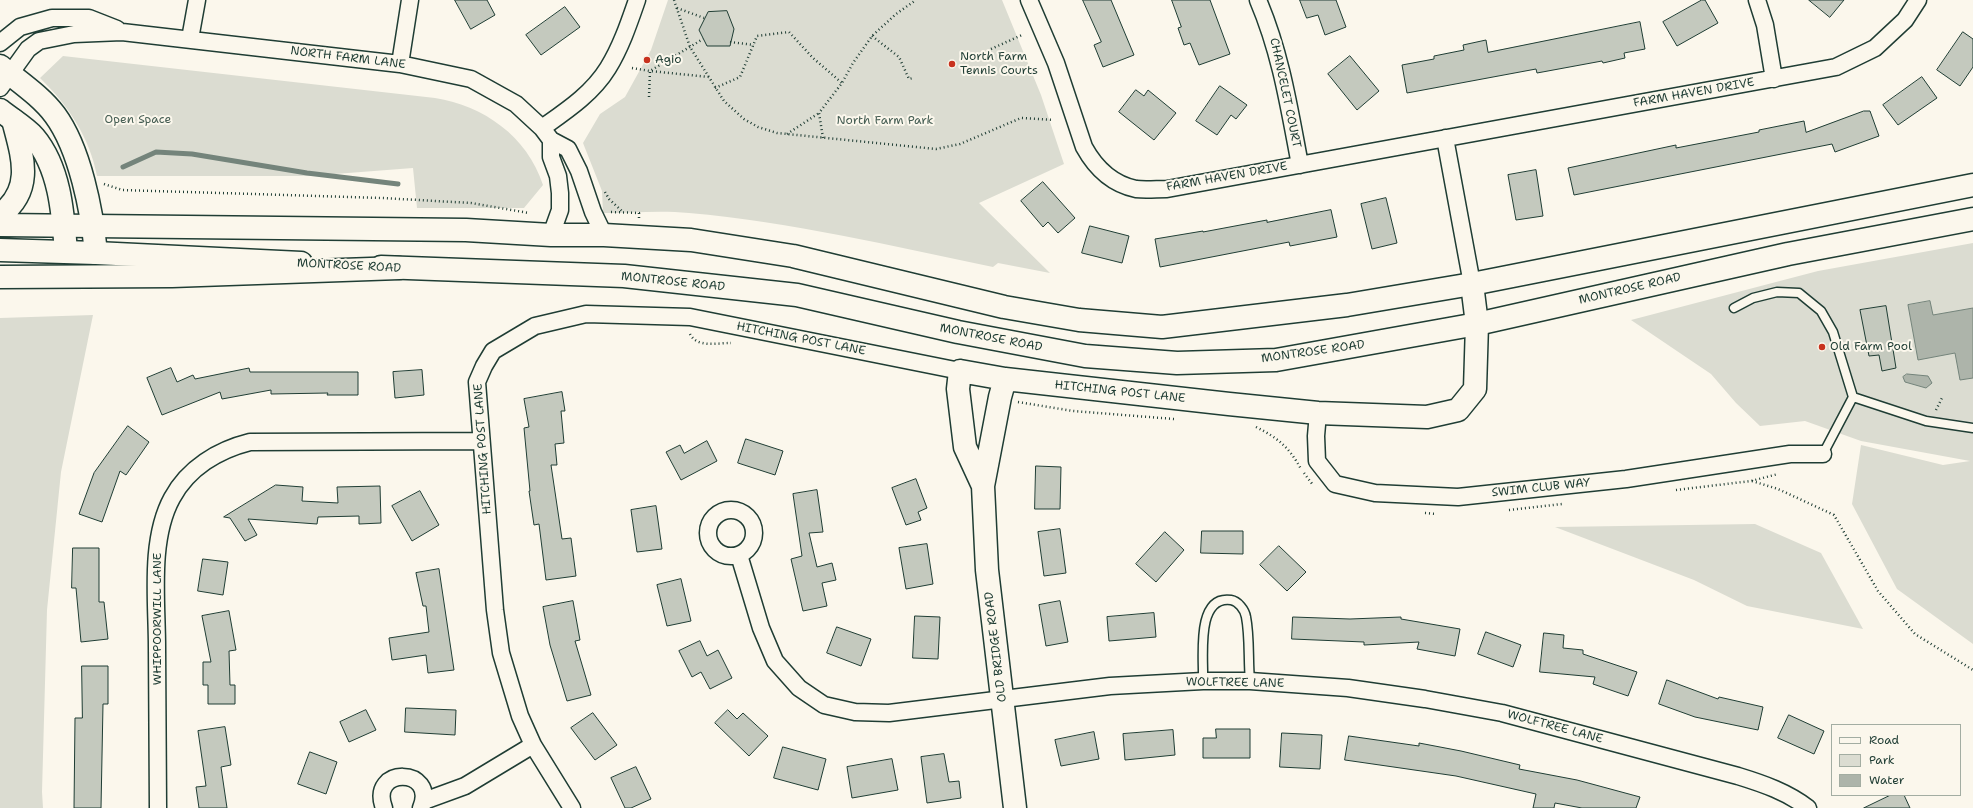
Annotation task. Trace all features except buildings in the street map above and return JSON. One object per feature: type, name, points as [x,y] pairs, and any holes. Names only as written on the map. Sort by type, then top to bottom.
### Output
[{"type":"main road","points":[[3,76],[40,100],[55,115],[71,144],[83,180],[94,226],[96,253]]},
{"type":"main road","points":[[0,215],[8,209],[22,184],[23,161],[6,115]]},
{"type":"main road","points":[[6,115],[33,136],[47,154],[53,171],[64,226],[66,252]]},
{"type":"main road","points":[[0,225],[466,230],[551,235],[604,235],[691,240],[785,255],[1004,307],[1079,320],[1162,326],[1347,305],[1472,284],[1973,185]]},
{"type":"main road","name":"MONTROSE ROAD","points":[[0,250],[96,253],[399,268],[624,276],[797,295],[958,332],[1085,356],[1177,362],[1276,360],[1477,324],[1788,254],[1973,219]]},
{"type":"main road","points":[[0,276],[172,276],[399,268]]},
{"type":"main road","name":"HITCHING POST LANE","points":[[960,370],[1005,380],[1318,412],[1427,418],[1458,410],[1475,388],[1477,324],[1472,284]]},
{"type":"main road","name":"OLD BRIDGE ROAD","points":[[960,370],[958,389],[965,447],[983,486]]},
{"type":"main road","name":"OLD BRIDGE ROAD","points":[[1005,380],[1000,397],[983,486],[988,570],[1016,808]]},
{"type":"street","points":[[190,39],[197,0]]},
{"type":"street","points":[[400,64],[410,0]]},
{"type":"street","points":[[551,235],[560,210],[560,193],[558,176],[551,157],[547,134],[608,68],[624,37],[637,0]]},
{"type":"street","name":"FARM HAVEN DRIVE","points":[[1029,0],[1056,63],[1084,147],[1100,171],[1135,189],[1167,189],[1836,67],[1875,48],[1905,20],[1918,0]]},
{"type":"street","name":"CHANCELET COURT","points":[[1258,0],[1271,31],[1281,65],[1300,164]]},
{"type":"street","points":[[1757,0],[1765,25],[1774,79]]},
{"type":"street","name":"NORTH FARM LANE","points":[[0,43],[20,27],[52,18],[89,18],[122,32]]},
{"type":"street","name":"NORTH FARM LANE","points":[[3,76],[28,49],[39,41],[74,34],[122,32],[400,64],[471,79],[516,104],[547,134],[568,149],[579,171],[593,212],[604,235]]},
{"type":"street","points":[[1445,138],[1472,284]]},
{"type":"street","name":"HITCHING POST LANE","points":[[572,808],[533,745],[520,716],[501,653],[495,610],[477,382],[493,351],[535,326],[586,314],[690,317],[960,370]]},
{"type":"street","name":"SWIM CLUB WAY","points":[[1318,412],[1316,436],[1317,461],[1335,484],[1376,493],[1458,497],[1626,478],[1790,454],[1823,454]]},
{"type":"street","name":"WHIPPOORWILL LANE","points":[[158,808],[157,554],[165,512],[179,486],[205,460],[235,446],[250,442],[481,441]]},
{"type":"street","name":"WOLFTREE LANE","points":[[738,555],[761,628],[775,661],[799,688],[824,705],[855,712],[889,713],[1110,686],[1203,681],[1250,681],[1348,688],[1425,699],[1502,713],[1768,785],[1794,798],[1808,808]]},
{"type":"street","points":[[384,808],[382,794],[384,787],[389,781],[402,776],[416,781],[424,793],[423,804],[465,786],[533,745]]},
{"type":"lane","points":[[1734,308],[1753,298],[1777,292],[1798,293],[1821,311],[1833,332],[1852,397],[1823,454]]},
{"type":"lane","points":[[1852,397],[1926,421],[1973,428]]},
{"type":"lane","points":[[1203,681],[1204,618],[1209,608],[1219,600],[1232,600],[1240,605],[1246,616],[1250,681]]},
{"type":"path","points":[[674,0],[690,47],[724,101],[744,119],[758,127],[787,134],[936,149],[960,144],[1021,118],[1053,120]]},
{"type":"path","points":[[787,134],[818,113],[842,83],[853,63],[872,36],[890,19],[916,0]]},
{"type":"path","points":[[677,8],[704,18]]},
{"type":"path","points":[[716,88],[740,77],[757,36],[789,32],[813,58],[842,83]]},
{"type":"path","points":[[991,49],[1022,35]]},
{"type":"path","points":[[872,36],[899,57],[909,79],[913,78]]},
{"type":"path","points":[[650,71],[703,39]]},
{"type":"path","points":[[730,42],[754,45]]},
{"type":"path","points":[[632,68],[709,77]]},
{"type":"path","points":[[648,97],[650,71]]},
{"type":"path","points":[[818,113],[823,138]]},
{"type":"path","points":[[101,182],[122,190],[384,198],[471,203],[536,214]]},
{"type":"path","points":[[606,212],[639,214]]},
{"type":"path","points":[[1028,404],[1073,411],[1178,419]]},
{"type":"path","points":[[1254,426],[1275,437],[1289,449],[1308,480],[1318,489]]},
{"type":"path","points":[[1672,490],[1752,481],[1778,489],[1834,515],[1878,591],[1915,634],[1973,670]]},
{"type":"path","points":[[1501,510],[1564,504]]},
{"type":"path","points":[[1420,513],[1440,514]]},
{"type":"green space","name":"North Farm Park","points":[[668,0],[1002,0],[1041,95],[1064,164],[979,203],[1050,273],[998,263],[993,267],[879,243],[765,222],[689,213],[603,213],[602,191],[583,143],[600,114],[625,97],[651,50]]},
{"type":"green space","name":"Open Space","points":[[63,56],[435,98],[453,102],[486,116],[515,138],[536,168],[543,185],[524,208],[417,208],[413,168],[309,176],[97,176],[94,162],[83,135],[60,99],[40,78]]},
{"type":"green space","name":"Old Farm Pool","points":[[1973,243],[1973,644],[1897,589],[1852,504],[1861,445],[1943,465],[1970,461],[1861,441],[1805,421],[1760,426],[1736,403],[1711,374],[1631,320],[1818,271]]},
{"type":"green space","points":[[93,315],[61,472],[47,610],[42,792],[43,808],[0,808],[0,318]]},
{"type":"green space","points":[[1755,524],[1821,553],[1863,629],[1747,606],[1694,580],[1555,527]]},
{"type":"water","points":[[1930,301],[1933,315],[1973,308],[1973,378],[1960,380],[1955,353],[1918,360],[1908,305]]},
{"type":"water","points":[[1907,374],[1928,376],[1932,383],[1926,388],[1905,382],[1903,377]]},
{"type":"waterway","points":[[123,167],[156,152],[192,154],[307,173],[398,184]]},
{"type":"place","name":"Agio","points":[[647,60]]},
{"type":"place","name":"North Farm Tennis Courts","points":[[952,64]]},
{"type":"place","name":"Old Farm Pool","points":[[1822,347]]}]
